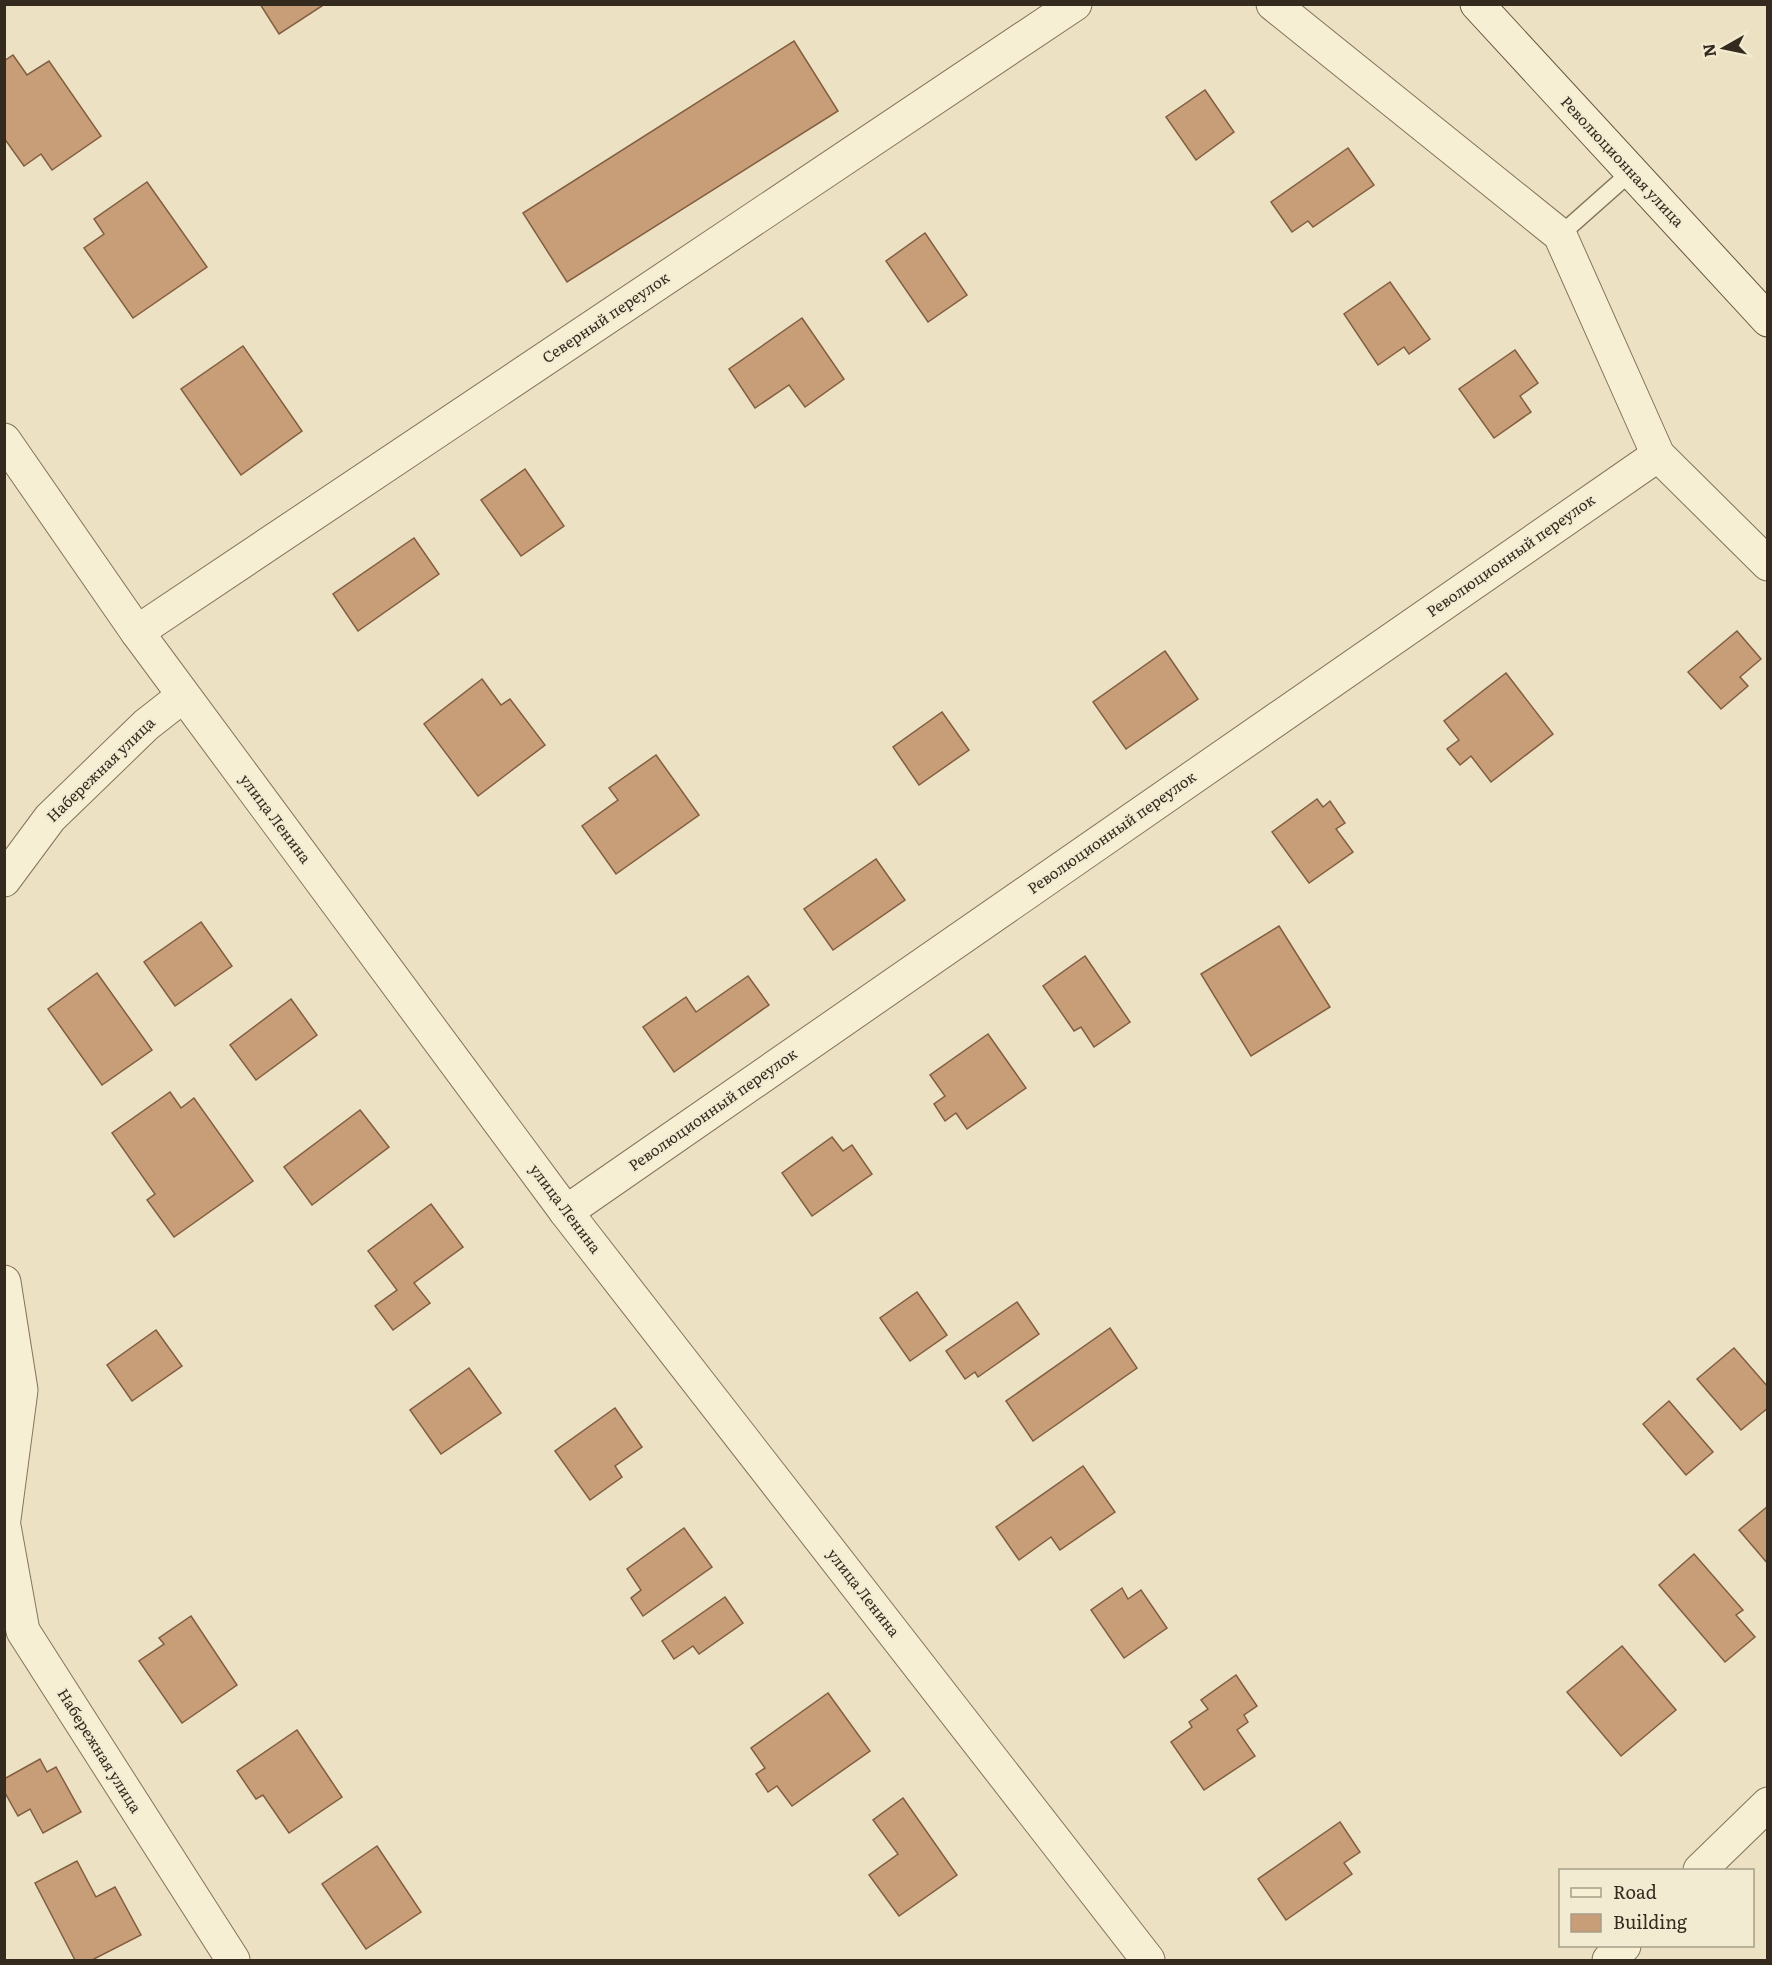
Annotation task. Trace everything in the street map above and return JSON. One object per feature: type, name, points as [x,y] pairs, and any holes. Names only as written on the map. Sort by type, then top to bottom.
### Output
[{"type":"street","name":"Северный переулок","points":[[137,632],[1075,4]]},
{"type":"street","points":[[1273,4],[1560,235],[1658,455],[1767,564]]},
{"type":"street","name":"Революционная улица","points":[[1477,4],[1767,320]]},
{"type":"street","name":"улица Ленина","points":[[4,440],[183,696],[567,1212],[1148,1960]]},
{"type":"street","name":"Революционный переулок","points":[[567,1212],[1658,455]]},
{"type":"street","name":"Набережная улица","points":[[4,880],[50,818],[146,725],[183,696]]},
{"type":"street","points":[[4,1282],[21,1390],[11,1418],[4,1519]]},
{"type":"street","name":"Набережная улица","points":[[4,1526],[23,1631],[233,1960]]},
{"type":"street","points":[[1701,1869],[1767,1804]]},
{"type":"street","points":[[1609,1960],[1623,1947]]},
{"type":"lane","points":[[1560,235],[1631,172]]},
{"type":"building","points":[[260,4],[325,4],[279,34]]},
{"type":"building","points":[[794,41],[838,111],[567,282],[523,213]]},
{"type":"building","points":[[13,55],[27,75],[49,61],[101,136],[52,170],[41,154],[24,166],[4,138],[4,61]]},
{"type":"building","points":[[1205,90],[1234,132],[1196,160],[1166,117]]},
{"type":"building","points":[[1348,148],[1374,185],[1313,227],[1308,221],[1292,232],[1271,202]]},
{"type":"building","points":[[147,182],[207,267],[133,318],[84,248],[104,234],[94,219]]},
{"type":"building","points":[[925,233],[967,295],[928,322],[886,261]]},
{"type":"building","points":[[1390,282],[1430,339],[1409,354],[1404,347],[1378,365],[1344,314]]},
{"type":"building","points":[[802,318],[844,379],[805,407],[789,385],[755,408],[729,369]]},
{"type":"building","points":[[243,346],[302,431],[241,475],[181,389]]},
{"type":"building","points":[[1515,350],[1538,383],[1520,396],[1531,412],[1494,438],[1459,389]]},
{"type":"building","points":[[525,469],[564,526],[521,556],[481,500]]},
{"type":"building","points":[[414,538],[439,574],[358,631],[333,594]]},
{"type":"building","points":[[1737,631],[1761,659],[1740,677],[1748,686],[1721,709],[1688,672]]},
{"type":"building","points":[[1165,651],[1198,699],[1126,749],[1093,702]]},
{"type":"building","points":[[1506,673],[1553,734],[1491,782],[1471,756],[1460,765],[1447,749],[1459,740],[1444,721]]},
{"type":"building","points":[[482,679],[501,705],[510,699],[545,745],[478,796],[424,724]]},
{"type":"building","points":[[942,712],[969,750],[919,785],[893,747]]},
{"type":"building","points":[[656,755],[699,815],[616,874],[582,826],[618,800],[609,788]]},
{"type":"building","points":[[1317,799],[1323,807],[1330,801],[1345,823],[1336,829],[1353,852],[1309,883],[1272,832]]},
{"type":"building","points":[[876,859],[905,900],[833,950],[804,909]]},
{"type":"building","points":[[201,922],[232,966],[175,1006],[144,962]]},
{"type":"building","points":[[1279,926],[1330,1007],[1251,1056],[1201,974]]},
{"type":"building","points":[[1085,956],[1130,1022],[1094,1047],[1081,1027],[1074,1031],[1043,986]]},
{"type":"building","points":[[97,973],[152,1050],[102,1085],[48,1009]]},
{"type":"building","points":[[748,976],[769,1005],[674,1072],[643,1027],[686,997],[696,1012]]},
{"type":"building","points":[[291,999],[317,1035],[256,1080],[230,1045]]},
{"type":"building","points":[[988,1034],[1026,1088],[967,1129],[956,1113],[945,1121],[934,1104],[945,1096],[930,1075]]},
{"type":"building","points":[[170,1092],[181,1108],[194,1098],[253,1181],[174,1237],[147,1200],[155,1194],[112,1133]]},
{"type":"building","points":[[360,1110],[389,1147],[312,1205],[284,1167]]},
{"type":"building","points":[[832,1137],[843,1151],[852,1145],[872,1174],[812,1216],[782,1173]]},
{"type":"building","points":[[431,1204],[463,1247],[414,1283],[430,1303],[393,1330],[375,1306],[397,1290],[368,1251]]},
{"type":"building","points":[[917,1292],[947,1335],[910,1361],[880,1318]]},
{"type":"building","points":[[1017,1302],[1039,1334],[978,1377],[975,1372],[965,1379],[946,1351]]},
{"type":"building","points":[[1110,1328],[1137,1368],[1033,1441],[1006,1401]]},
{"type":"building","points":[[156,1330],[182,1366],[132,1401],[107,1365]]},
{"type":"building","points":[[1734,1348],[1768,1387],[1768,1408],[1741,1430],[1697,1379]]},
{"type":"building","points":[[469,1368],[501,1413],[441,1454],[410,1410]]},
{"type":"building","points":[[1669,1401],[1713,1452],[1686,1475],[1643,1424]]},
{"type":"building","points":[[615,1408],[642,1447],[615,1466],[622,1477],[590,1500],[555,1451]]},
{"type":"building","points":[[1083,1466],[1115,1512],[1060,1550],[1051,1537],[1019,1560],[996,1527]]},
{"type":"building","points":[[1768,1506],[1768,1564],[1739,1530]]},
{"type":"building","points":[[684,1528],[712,1567],[643,1616],[631,1598],[641,1590],[627,1569]]},
{"type":"building","points":[[1694,1554],[1743,1610],[1736,1615],[1755,1637],[1725,1662],[1659,1585]]},
{"type":"building","points":[[1122,1588],[1128,1599],[1141,1590],[1167,1628],[1124,1658],[1091,1610]]},
{"type":"building","points":[[725,1597],[743,1623],[699,1654],[693,1646],[674,1659],[662,1641]]},
{"type":"building","points":[[191,1616],[237,1685],[182,1723],[139,1661],[164,1644],[159,1638]]},
{"type":"building","points":[[1622,1646],[1676,1710],[1621,1756],[1567,1692]]},
{"type":"building","points":[[1236,1675],[1257,1706],[1244,1715],[1248,1722],[1237,1730],[1255,1756],[1204,1790],[1171,1742],[1192,1727],[1189,1722],[1208,1709],[1201,1700]]},
{"type":"building","points":[[828,1693],[870,1751],[792,1806],[777,1786],[768,1792],[756,1774],[765,1768],[751,1748]]},
{"type":"building","points":[[297,1730],[342,1797],[289,1833],[263,1795],[256,1799],[237,1771]]},
{"type":"building","points":[[40,1759],[47,1772],[56,1767],[81,1812],[43,1833],[30,1809],[18,1816],[4,1791],[4,1779]]},
{"type":"building","points":[[903,1798],[957,1875],[899,1916],[869,1875],[898,1854],[873,1820]]},
{"type":"building","points":[[1340,1822],[1360,1852],[1344,1863],[1352,1874],[1286,1920],[1258,1879]]},
{"type":"building","points":[[377,1846],[421,1912],[366,1949],[322,1884]]},
{"type":"building","points":[[77,1861],[96,1897],[115,1887],[141,1935],[92,1960],[75,1960],[35,1883]]}]
